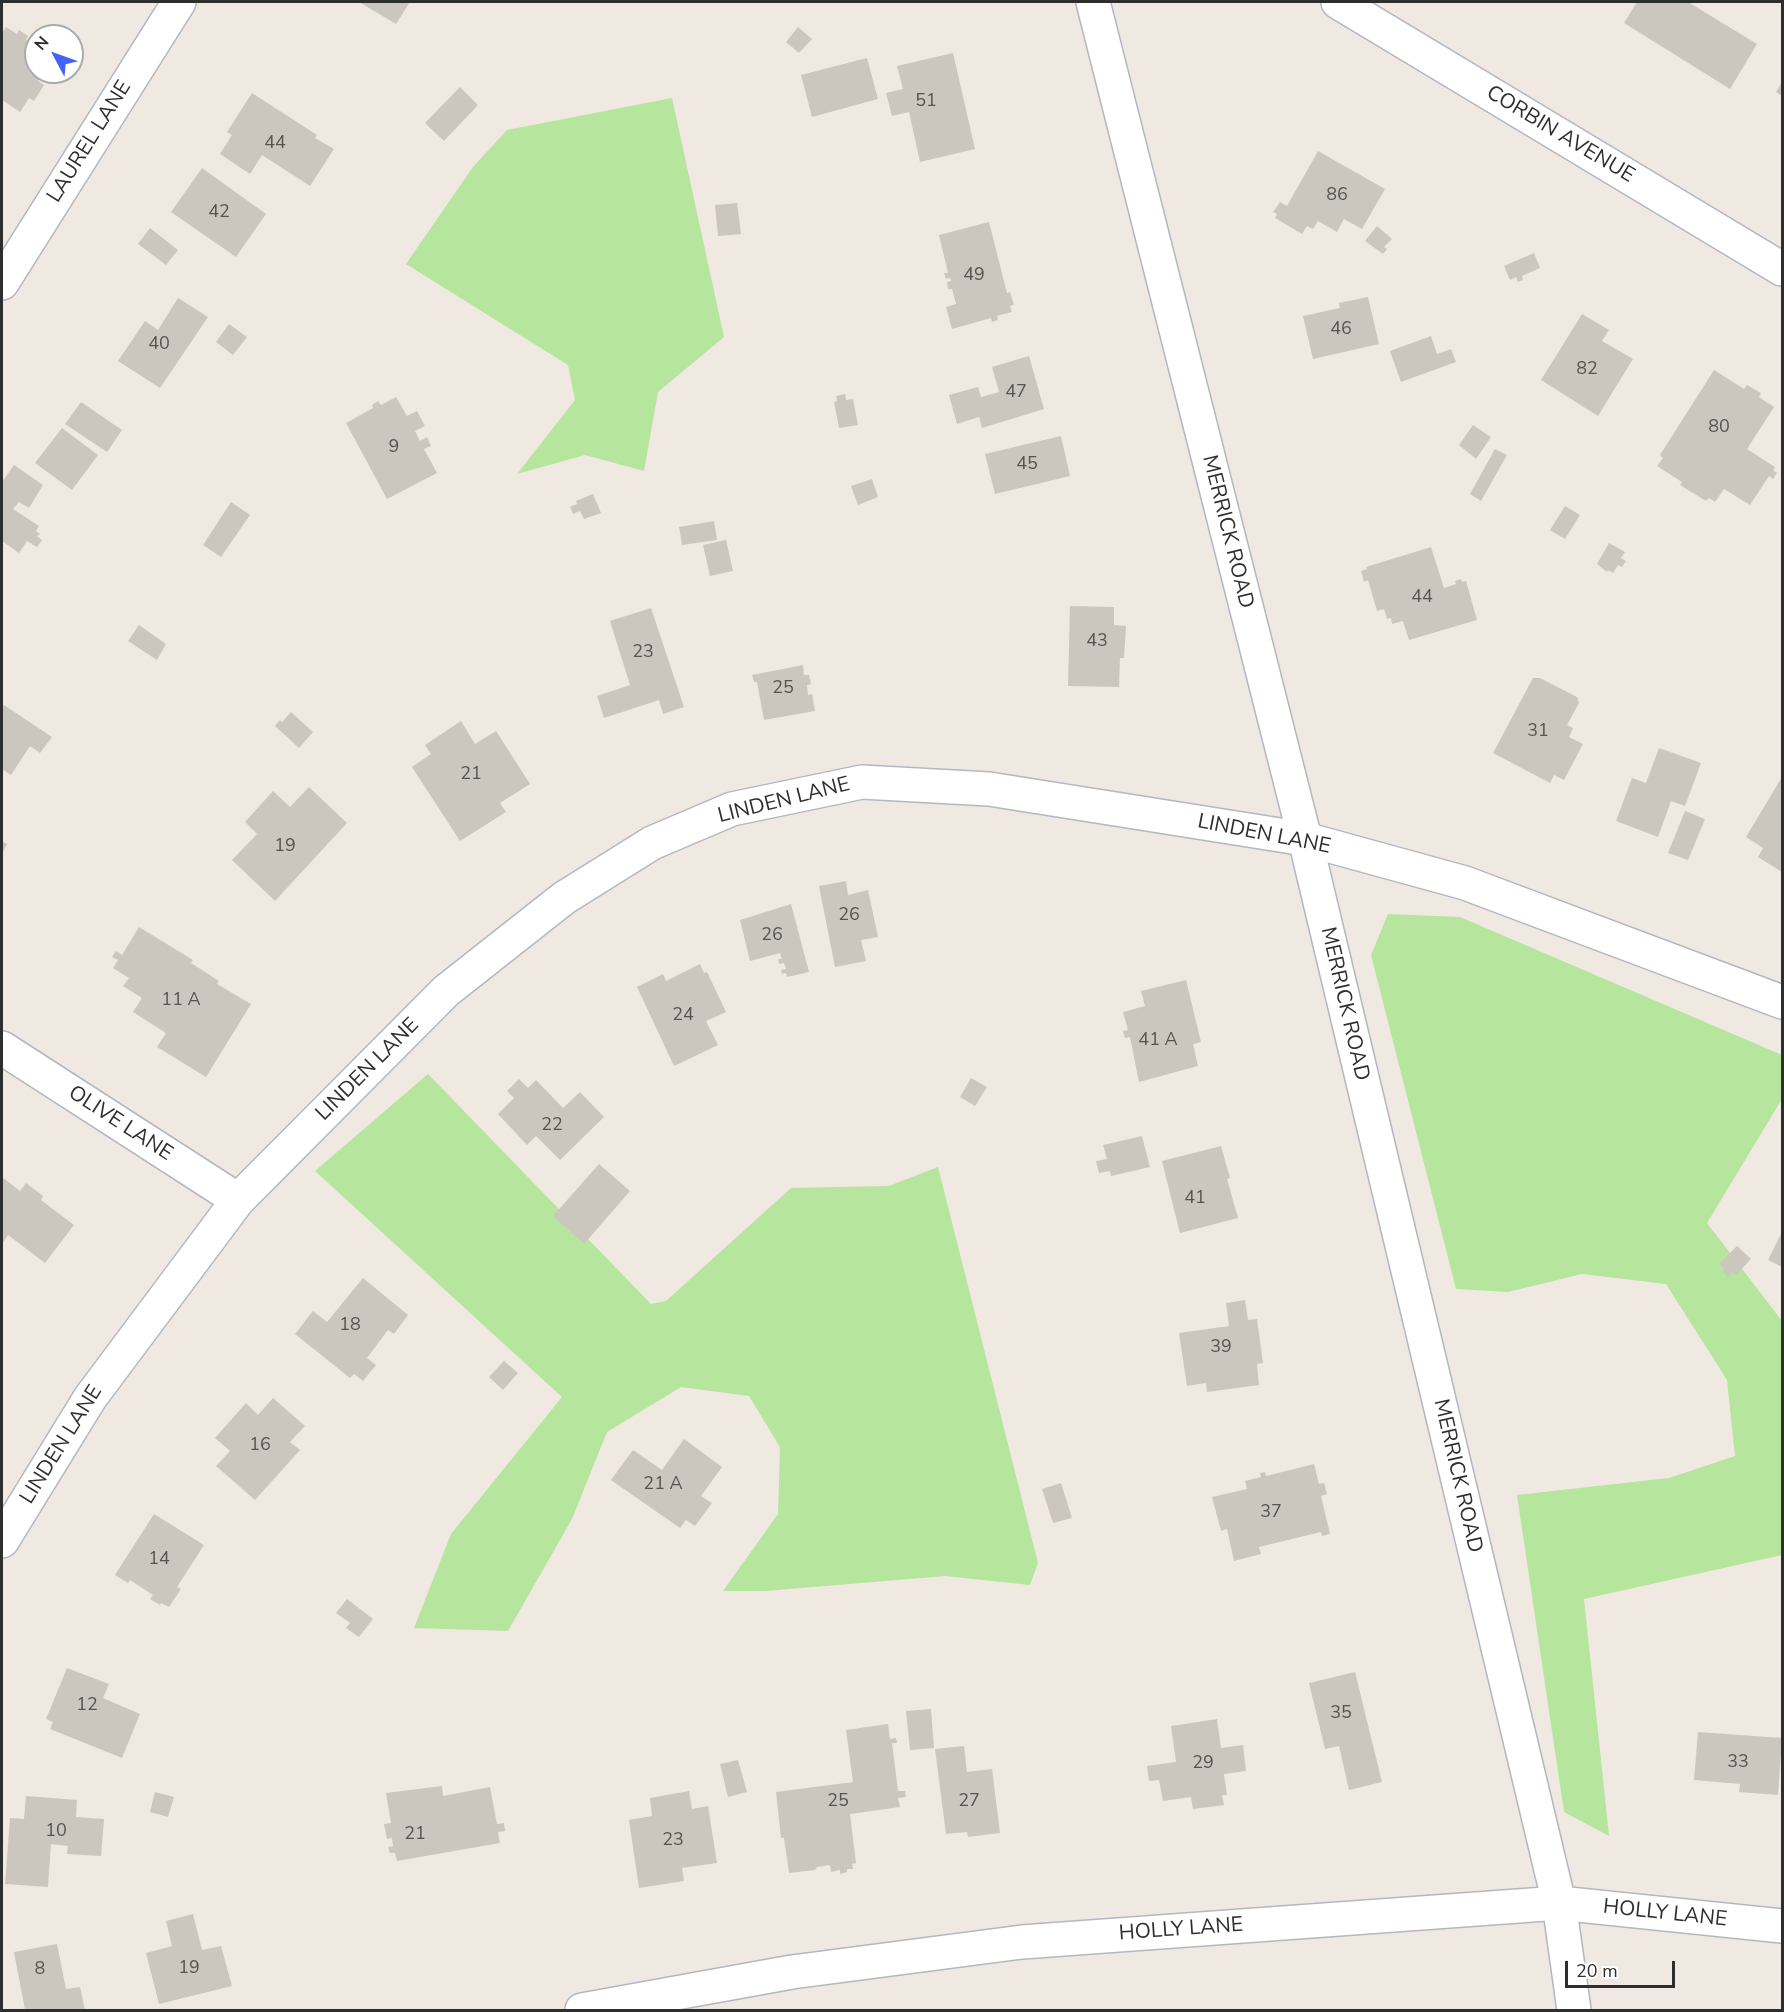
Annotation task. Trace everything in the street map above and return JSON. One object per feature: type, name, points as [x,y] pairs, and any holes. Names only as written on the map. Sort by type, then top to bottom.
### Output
[{"type":"street","name":"LAUREL LANE","points":[[2,283],[179,2]]},
{"type":"street","name":"MERRICK ROAD","points":[[1093,2],[1305,839],[1559,1903],[1574,2010]]},
{"type":"street","name":"CORBIN AVENUE","points":[[1338,2],[1782,269]]},
{"type":"street","name":"LINDEN LANE","points":[[2,1542],[90,1398],[238,1200],[446,991],[564,898],[652,843],[732,809],[862,782],[885,783],[989,789],[1305,839],[1465,883],[1782,1002]]},
{"type":"street","name":"OLIVE LANE","points":[[2,1047],[238,1200]]},
{"type":"street","name":"HOLLY LANE","points":[[582,2010],[792,1972],[1022,1942],[1559,1903],[1782,1926]]},
{"type":"green space","points":[[672,98],[724,337],[658,392],[644,471],[585,455],[517,474],[575,400],[568,365],[406,264],[473,167],[507,130]]},
{"type":"green space","points":[[1388,914],[1460,917],[1782,1055],[1782,1099],[1707,1223],[1782,1321],[1782,1555],[1584,1599],[1609,1836],[1564,1812],[1517,1495],[1669,1478],[1735,1456],[1727,1380],[1666,1284],[1582,1274],[1508,1292],[1456,1289],[1371,955]]},
{"type":"green space","points":[[428,1074],[651,1304],[666,1301],[791,1188],[889,1186],[938,1167],[1038,1563],[1030,1585],[945,1576],[765,1591],[723,1591],[778,1514],[780,1447],[749,1396],[681,1387],[607,1432],[572,1519],[508,1631],[414,1628],[451,1534],[562,1397],[315,1171]]},
{"type":"building","points":[[359,2],[410,2],[396,24]]},
{"type":"building","points":[[1637,2],[1688,2],[1757,44],[1730,89],[1624,23]]},
{"type":"building","points":[[6,27],[17,34],[19,30],[24,33],[24,84],[44,85],[34,101],[29,98],[20,112],[2,100],[2,33]]},
{"type":"building","points":[[798,27],[812,39],[799,53],[786,42]]},
{"type":"building","points":[[953,53],[975,149],[920,162],[909,112],[892,116],[886,93],[903,89],[897,66]]},
{"type":"building","points":[[867,58],[878,99],[812,117],[801,75]]},
{"type":"building","points":[[1782,82],[1782,96],[1776,92]]},
{"type":"building","points":[[460,87],[478,105],[444,141],[425,123]]},
{"type":"building","points":[[252,93],[317,135],[315,138],[334,149],[310,186],[262,155],[250,174],[220,154],[232,135],[227,132]]},
{"type":"building","points":[[1318,151],[1385,189],[1362,229],[1344,219],[1337,232],[1318,221],[1313,229],[1307,226],[1302,234],[1275,218],[1277,214],[1273,212],[1280,202],[1287,206]]},
{"type":"building","points":[[202,168],[266,214],[236,257],[171,212]]},
{"type":"building","points":[[737,203],[741,234],[718,236],[715,205]]},
{"type":"building","points":[[989,222],[1007,293],[1010,292],[1014,305],[1010,306],[1012,312],[997,316],[998,320],[992,322],[991,318],[952,329],[946,307],[956,304],[952,289],[948,289],[947,282],[951,281],[950,278],[946,279],[944,273],[948,273],[939,235]]},
{"type":"building","points":[[1377,226],[1392,239],[1384,247],[1387,249],[1383,254],[1365,241]]},
{"type":"building","points":[[150,228],[178,250],[166,265],[138,244]]},
{"type":"building","points":[[1534,253],[1540,268],[1522,276],[1523,280],[1518,282],[1516,277],[1510,280],[1504,266]]},
{"type":"building","points":[[1368,297],[1379,344],[1313,359],[1303,316],[1340,308],[1339,303]]},
{"type":"building","points":[[178,298],[208,317],[160,388],[118,361],[145,321],[158,330]]},
{"type":"building","points":[[1582,314],[1609,330],[1602,341],[1633,359],[1598,416],[1541,380]]},
{"type":"building","points":[[229,324],[247,337],[233,355],[216,342]]},
{"type":"building","points":[[1431,336],[1437,354],[1451,349],[1456,362],[1401,382],[1390,351]]},
{"type":"building","points":[[1029,356],[1044,409],[982,428],[979,417],[957,424],[949,395],[978,387],[981,397],[999,392],[992,367]]},
{"type":"building","points":[[1714,370],[1744,389],[1747,385],[1761,393],[1759,397],[1774,407],[1747,449],[1775,467],[1773,470],[1777,473],[1773,479],[1769,476],[1750,505],[1724,489],[1715,502],[1709,498],[1706,501],[1680,485],[1682,482],[1657,466],[1663,458],[1660,455]]},
{"type":"building","points":[[845,394],[846,400],[853,399],[858,425],[839,428],[834,402],[837,401],[836,396]]},
{"type":"building","points":[[396,397],[407,416],[417,411],[425,426],[415,431],[420,441],[427,437],[431,446],[424,449],[437,473],[387,499],[346,423],[373,408],[372,405],[378,401],[381,405]]},
{"type":"building","points":[[81,402],[122,430],[107,452],[65,424]]},
{"type":"building","points":[[1473,425],[1491,437],[1476,459],[1459,445]]},
{"type":"building","points":[[62,428],[98,455],[72,490],[35,463]]},
{"type":"building","points":[[1061,436],[1070,476],[995,494],[985,454]]},
{"type":"building","points":[[1495,449],[1507,455],[1481,501],[1470,494]]},
{"type":"building","points":[[14,465],[43,485],[29,508],[19,502],[13,509],[39,526],[36,531],[40,534],[37,536],[42,540],[37,547],[27,541],[19,553],[2,541],[2,482]]},
{"type":"building","points":[[872,479],[878,497],[858,505],[851,486]]},
{"type":"building","points":[[593,494],[601,513],[584,519],[580,511],[573,514],[570,507],[577,504],[576,501]]},
{"type":"building","points":[[231,502],[250,515],[221,557],[203,545]]},
{"type":"building","points":[[1565,506],[1580,515],[1565,539],[1550,530]]},
{"type":"building","points":[[714,521],[717,540],[682,545],[679,527]]},
{"type":"building","points":[[726,540],[733,571],[710,576],[703,545]]},
{"type":"building","points":[[1609,543],[1625,552],[1621,558],[1626,561],[1622,567],[1618,565],[1613,573],[1608,570],[1607,572],[1597,564]]},
{"type":"building","points":[[1431,547],[1444,588],[1456,584],[1455,581],[1461,579],[1462,582],[1466,581],[1477,620],[1409,640],[1403,621],[1392,624],[1391,618],[1387,619],[1384,609],[1377,611],[1368,580],[1364,582],[1361,571],[1367,569],[1366,567]]},
{"type":"building","points":[[1070,606],[1114,607],[1114,625],[1126,626],[1124,658],[1120,658],[1119,687],[1068,686]]},
{"type":"building","points":[[651,608],[684,707],[663,714],[659,700],[604,718],[597,696],[630,685],[610,621]]},
{"type":"building","points":[[139,625],[166,644],[157,660],[128,641]]},
{"type":"building","points":[[803,665],[804,675],[809,675],[811,684],[807,685],[808,695],[812,694],[815,711],[764,720],[757,682],[754,682],[752,675]]},
{"type":"building","points":[[1533,678],[1540,678],[1577,697],[1579,703],[1567,725],[1573,728],[1569,737],[1583,744],[1564,780],[1554,775],[1550,783],[1493,753]]},
{"type":"building","points":[[4,705],[52,737],[40,753],[30,746],[11,775],[2,769],[2,708]]},
{"type":"building","points":[[291,712],[313,732],[299,748],[275,726]]},
{"type":"building","points":[[461,721],[475,744],[496,731],[530,784],[500,803],[506,812],[460,841],[412,767],[431,754],[425,745]]},
{"type":"building","points":[[1659,748],[1701,763],[1685,806],[1671,801],[1658,837],[1616,821],[1632,778],[1646,783]]},
{"type":"building","points":[[1782,777],[1782,872],[1758,857],[1763,848],[1746,837]]},
{"type":"building","points":[[309,787],[347,823],[275,901],[232,860],[257,834],[245,822],[273,791],[290,807]]},
{"type":"building","points":[[1685,811],[1705,819],[1688,860],[1668,853]]},
{"type":"building","points":[[2,841],[7,844],[2,854]]},
{"type":"building","points":[[846,881],[848,895],[868,890],[878,937],[861,940],[866,961],[835,967],[819,886]]},
{"type":"building","points":[[791,904],[809,972],[787,977],[786,973],[782,974],[781,970],[786,969],[784,963],[779,964],[778,959],[782,959],[780,953],[750,961],[740,920]]},
{"type":"building","points":[[139,927],[193,960],[191,963],[219,981],[217,984],[251,1004],[206,1077],[157,1047],[166,1033],[133,1012],[142,998],[123,986],[129,978],[113,968],[118,960],[112,957],[116,951],[122,955]]},
{"type":"building","points":[[700,964],[704,973],[707,972],[726,1012],[706,1021],[718,1045],[674,1066],[637,987],[663,974],[666,981]]},
{"type":"building","points":[[1186,980],[1201,1042],[1193,1044],[1198,1066],[1139,1082],[1130,1037],[1125,1038],[1123,1031],[1128,1030],[1123,1012],[1145,1006],[1141,991]]},
{"type":"building","points":[[971,1078],[987,1087],[975,1106],[960,1097]]},
{"type":"building","points":[[519,1079],[528,1088],[536,1080],[563,1108],[580,1092],[604,1117],[560,1160],[536,1136],[527,1145],[498,1114],[514,1098],[507,1091]]},
{"type":"building","points":[[1142,1136],[1150,1167],[1111,1176],[1110,1171],[1099,1173],[1096,1161],[1107,1159],[1103,1145]]},
{"type":"building","points":[[1221,1146],[1238,1218],[1180,1233],[1162,1161]]},
{"type":"building","points":[[599,1164],[630,1191],[584,1244],[553,1216]]},
{"type":"building","points":[[2,1177],[20,1191],[26,1183],[43,1196],[41,1200],[74,1225],[45,1263],[8,1235],[2,1244]]},
{"type":"building","points":[[1782,1232],[1782,1267],[1768,1260]]},
{"type":"building","points":[[1737,1246],[1751,1259],[1736,1275],[1732,1272],[1728,1277],[1719,1264]]},
{"type":"building","points":[[363,1278],[408,1315],[394,1334],[388,1330],[367,1358],[376,1365],[363,1381],[354,1374],[350,1378],[295,1334],[313,1311],[327,1322]]},
{"type":"building","points":[[1245,1300],[1248,1320],[1257,1319],[1263,1363],[1257,1364],[1259,1385],[1207,1392],[1206,1383],[1187,1386],[1179,1333],[1229,1326],[1226,1303]]},
{"type":"building","points":[[504,1361],[518,1373],[503,1390],[489,1377]]},
{"type":"building","points":[[273,1398],[305,1426],[290,1442],[300,1450],[255,1500],[216,1466],[230,1451],[215,1438],[246,1403],[258,1415]]},
{"type":"building","points":[[684,1439],[722,1467],[701,1496],[712,1503],[695,1526],[686,1520],[680,1528],[611,1480],[633,1450],[662,1470]]},
{"type":"building","points":[[1314,1464],[1319,1484],[1324,1483],[1327,1494],[1321,1496],[1330,1534],[1322,1536],[1321,1532],[1259,1547],[1261,1554],[1234,1561],[1227,1529],[1221,1531],[1212,1497],[1247,1489],[1245,1481],[1261,1477],[1260,1473],[1265,1472],[1266,1476]]},
{"type":"building","points":[[1061,1483],[1072,1518],[1053,1523],[1042,1489]]},
{"type":"building","points":[[154,1514],[204,1545],[177,1587],[181,1589],[169,1607],[150,1599],[153,1595],[130,1580],[128,1583],[115,1575]]},
{"type":"building","points":[[347,1599],[373,1619],[359,1637],[346,1628],[350,1623],[336,1613]]},
{"type":"building","points":[[67,1668],[109,1684],[103,1698],[140,1714],[122,1758],[50,1729],[53,1722],[46,1719]]},
{"type":"building","points":[[1355,1672],[1382,1782],[1349,1790],[1339,1746],[1325,1749],[1309,1683]]},
{"type":"building","points":[[931,1709],[934,1748],[910,1750],[906,1711]]},
{"type":"building","points":[[1217,1719],[1221,1748],[1243,1745],[1246,1771],[1224,1774],[1227,1795],[1222,1795],[1224,1805],[1193,1809],[1191,1797],[1163,1801],[1159,1780],[1149,1781],[1147,1766],[1176,1762],[1171,1726]]},
{"type":"building","points":[[888,1724],[890,1739],[896,1738],[897,1743],[892,1743],[898,1791],[905,1791],[906,1797],[898,1798],[900,1807],[850,1814],[856,1863],[852,1864],[853,1869],[847,1869],[847,1872],[840,1874],[840,1870],[831,1872],[830,1865],[817,1867],[815,1870],[789,1873],[784,1838],[781,1838],[776,1792],[853,1782],[846,1730]]},
{"type":"building","points":[[1698,1732],[1782,1738],[1778,1795],[1739,1792],[1740,1784],[1694,1780]]},
{"type":"building","points":[[964,1746],[967,1772],[992,1769],[1000,1833],[968,1837],[967,1832],[946,1834],[935,1749]]},
{"type":"building","points":[[738,1760],[747,1792],[728,1797],[720,1764]]},
{"type":"building","points":[[442,1786],[443,1796],[490,1787],[497,1824],[504,1823],[505,1831],[498,1832],[500,1843],[397,1861],[395,1853],[390,1853],[388,1847],[393,1846],[392,1838],[387,1839],[384,1824],[391,1823],[386,1793]]},
{"type":"building","points":[[689,1791],[692,1809],[708,1806],[717,1863],[682,1868],[684,1881],[639,1888],[629,1820],[652,1816],[650,1798]]},
{"type":"building","points":[[155,1792],[174,1797],[168,1817],[150,1812]]},
{"type":"building","points":[[26,1796],[77,1800],[76,1817],[104,1819],[101,1856],[67,1854],[68,1846],[51,1844],[48,1887],[5,1884],[10,1818],[24,1819]]},
{"type":"building","points":[[193,1914],[202,1950],[221,1946],[232,1986],[159,2004],[146,1953],[172,1946],[166,1921]]},
{"type":"building","points":[[57,1944],[66,1989],[80,1987],[85,2010],[25,2010],[14,1952]]}]
